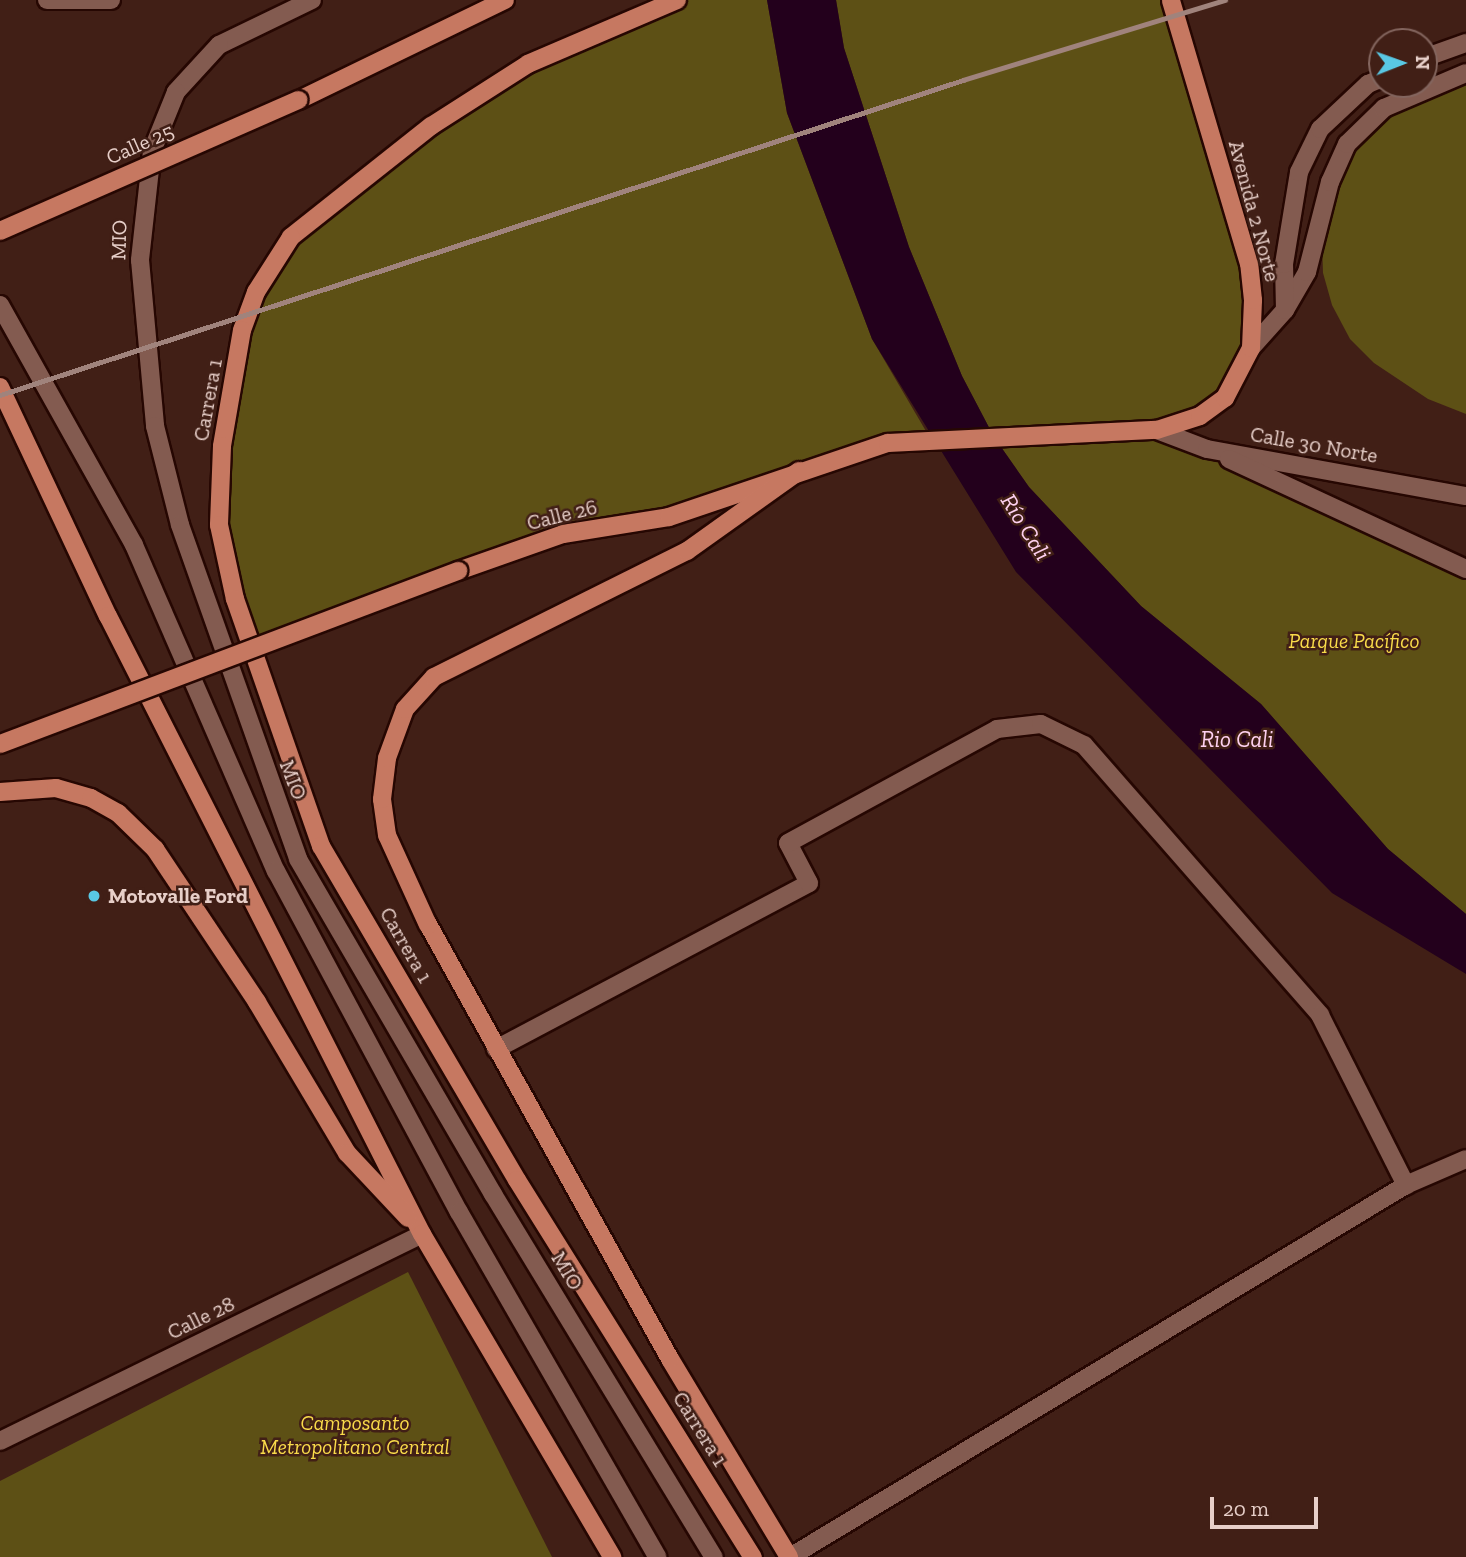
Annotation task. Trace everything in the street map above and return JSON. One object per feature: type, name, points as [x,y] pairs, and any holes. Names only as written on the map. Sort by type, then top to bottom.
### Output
[{"type":"main road","points":[[47,0],[111,0]]},
{"type":"main road","name":"MIO","points":[[312,0],[219,45],[176,92],[152,151],[140,260],[146,357],[158,439],[184,538],[298,859],[493,1194],[714,1557]]},
{"type":"main road","name":"Calle 25","points":[[0,231],[299,100],[505,0]]},
{"type":"main road","name":"Carrera 1","points":[[677,0],[528,64],[431,126],[291,237],[256,292],[242,330],[222,446],[219,525],[235,599],[321,846],[517,1180],[753,1557]]},
{"type":"main road","name":"Avenida 2 Norte","points":[[1157,430],[1200,416],[1225,398],[1251,348],[1254,300],[1249,264],[1171,0]]},
{"type":"main road","points":[[1438,53],[1466,43]]},
{"type":"main road","points":[[1251,348],[1285,310],[1307,272],[1330,182],[1348,144],[1384,108],[1466,73]]},
{"type":"main road","points":[[1285,310],[1284,264],[1299,172],[1320,129],[1368,84]]},
{"type":"main road","points":[[0,305],[134,545],[276,872],[460,1213],[657,1557]]},
{"type":"main road","points":[[0,387],[108,617],[422,1234],[612,1557]]},
{"type":"main road","name":"Calle 26","points":[[0,744],[563,534],[669,517],[888,443],[1066,431],[1157,430]]},
{"type":"main road","name":"Calle 30 Norte","points":[[1157,430],[1207,449],[1466,496]]},
{"type":"main road","points":[[1207,449],[1466,569]]},
{"type":"main road","points":[[799,471],[687,551],[434,677],[405,709],[387,758],[382,799],[387,835],[428,925],[670,1359],[790,1557],[1406,1185],[1466,1159]]},
{"type":"main road","points":[[496,1049],[809,883],[788,843],[997,729],[1041,724],[1084,745],[1320,1015],[1406,1185]]},
{"type":"main road","points":[[0,792],[56,788],[91,798],[118,813],[155,849],[257,1002],[347,1153],[422,1234]]},
{"type":"main road","name":"Calle 28","points":[[0,1441],[422,1234]]},
{"type":"green space","points":[[677,0],[767,0],[787,113],[872,339],[930,438],[669,517],[563,534],[255,643],[219,525],[242,330],[291,237],[528,64]]},
{"type":"green space","name":"Parque Pacífico","points":[[836,0],[1171,0],[1249,264],[1251,348],[1225,398],[1158,430],[1466,569],[1466,914],[1388,849],[1261,704],[1141,606],[1029,487],[994,437],[962,376],[909,247],[844,48]]},
{"type":"green space","points":[[1466,73],[1466,414],[1428,399],[1374,363],[1350,339],[1332,305],[1323,273],[1322,243],[1347,144],[1384,108],[1407,98],[1438,98],[1438,85]]},
{"type":"green space","name":"Camposanto Metropolitano Central","points":[[408,1272],[552,1557],[0,1557],[0,1481]]},
{"type":"water","name":"Rio Cali","points":[[767,0],[836,0],[844,48],[909,247],[962,376],[994,437],[1029,487],[1141,606],[1261,704],[1388,849],[1466,914],[1466,974],[1332,893],[1016,572],[872,339],[787,113]]},
{"type":"railway","points":[[0,395],[963,80],[1225,0]]},
{"type":"place","name":"Motovalle Ford","points":[[94,896]]},
{"type":"water label","name":"Río Cali","points":[[1026,527]]}]
